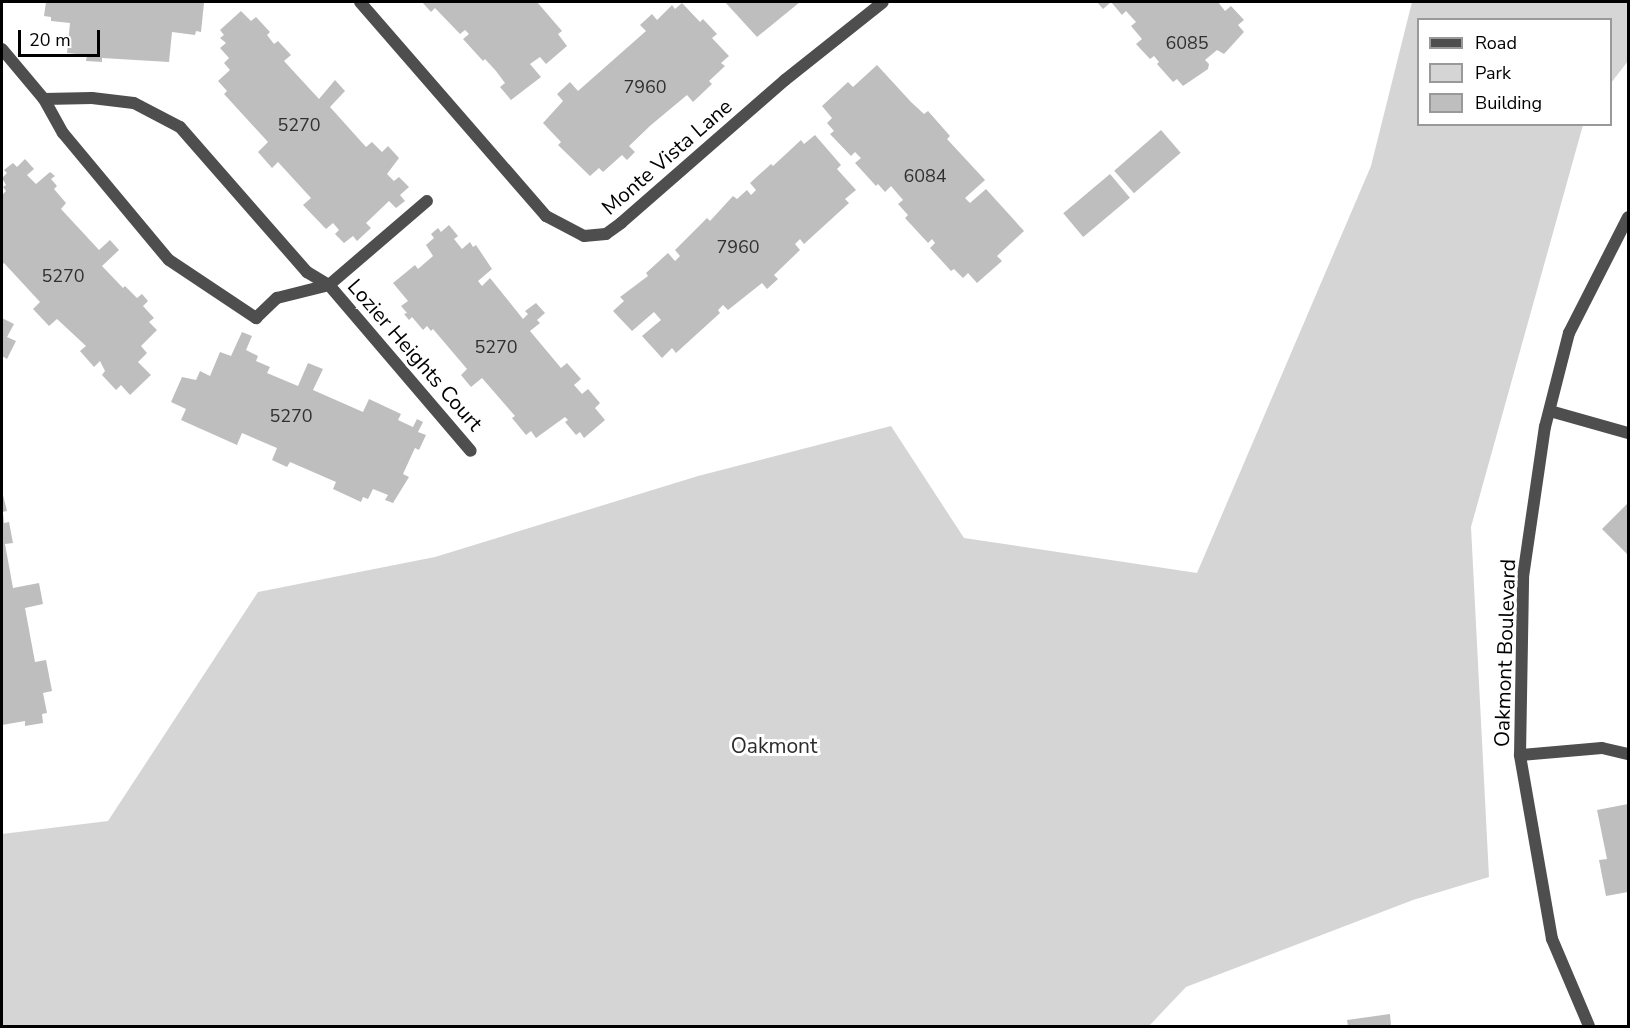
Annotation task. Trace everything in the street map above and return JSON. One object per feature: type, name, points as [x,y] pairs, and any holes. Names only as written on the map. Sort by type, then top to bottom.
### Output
[{"type":"street","name":"Monte Vista Lane","points":[[360,2],[546,216],[584,236],[606,234],[621,223],[785,80],[883,2]]},
{"type":"street","name":"Lozier Heights Court","points":[[2,49],[44,99],[63,133],[169,260],[256,318],[278,298],[329,285],[428,201]]},
{"type":"street","name":"Lozier Heights Court","points":[[44,99],[92,98],[134,103],[180,127],[307,272],[329,285],[471,451]]},
{"type":"street","name":"Oakmont Boulevard","points":[[1589,1026],[1552,939],[1520,755],[1523,577],[1550,411],[1569,333],[1625,233],[1629,217]]},
{"type":"street","points":[[1550,411],[1629,433]]},
{"type":"street","points":[[1520,755],[1602,748],[1629,754]]},
{"type":"green space","name":"Oakmont","points":[[1412,2],[1628,2],[1628,61],[1612,82],[1612,18],[1417,18],[1417,126],[1583,126],[1471,527],[1489,877],[1413,900],[1186,987],[1149,1026],[2,1026],[2,834],[108,821],[258,592],[435,557],[698,476],[891,426],[964,538],[1197,573],[1371,166]]},
{"type":"building","points":[[46,2],[204,3],[201,32],[196,31],[195,35],[172,32],[169,62],[102,58],[102,62],[86,61],[87,55],[67,53],[70,23],[51,21],[51,17],[44,16]]},
{"type":"building","points":[[422,2],[537,2],[562,31],[558,34],[567,46],[546,64],[540,57],[530,64],[541,77],[511,100],[500,87],[505,83],[496,71],[485,59],[483,61],[463,39],[469,34],[465,30],[460,34],[435,8],[431,12]]},
{"type":"building","points":[[725,2],[800,2],[757,37]]},
{"type":"building","points":[[1097,2],[1111,2],[1103,9]]},
{"type":"building","points":[[1111,2],[1218,2],[1225,11],[1231,6],[1244,20],[1238,25],[1244,32],[1224,54],[1217,50],[1205,60],[1209,64],[1208,69],[1183,86],[1177,79],[1173,82],[1157,64],[1159,62],[1154,56],[1150,59],[1136,44],[1142,39],[1131,26],[1136,22],[1126,11],[1122,15]]},
{"type":"building","points":[[682,3],[700,22],[703,19],[717,34],[712,38],[729,56],[721,63],[725,66],[709,81],[712,84],[693,102],[687,95],[629,146],[635,152],[627,160],[622,155],[603,172],[599,168],[590,176],[558,145],[561,142],[543,123],[563,101],[557,94],[570,82],[578,91],[646,31],[640,25],[652,14],[657,20],[672,5],[675,9]]},
{"type":"building","points":[[241,11],[251,21],[256,17],[270,32],[267,35],[274,44],[278,41],[291,55],[284,61],[319,99],[335,80],[345,91],[330,107],[366,147],[372,142],[382,152],[388,146],[399,158],[387,174],[394,181],[399,177],[409,187],[400,195],[405,201],[396,208],[389,201],[366,223],[371,228],[357,241],[353,236],[344,243],[335,234],[339,230],[333,223],[326,229],[303,205],[311,198],[278,162],[272,168],[258,152],[268,142],[224,94],[227,91],[218,81],[230,70],[224,63],[229,58],[220,48],[226,43],[220,38],[224,35],[220,30]]},
{"type":"building","points":[[877,65],[924,114],[928,111],[950,136],[947,139],[985,180],[965,198],[970,203],[986,189],[1024,231],[997,256],[1002,261],[977,283],[968,273],[963,278],[954,269],[951,271],[930,248],[935,243],[932,239],[928,243],[905,218],[908,215],[898,204],[903,200],[891,186],[885,192],[878,184],[876,186],[855,163],[861,158],[855,152],[851,156],[830,134],[834,131],[827,123],[832,118],[822,106],[848,82],[853,87]]},
{"type":"building","points":[[1161,130],[1181,153],[1134,193],[1114,171]]},
{"type":"building","points":[[815,135],[841,165],[837,169],[856,190],[845,199],[849,203],[804,244],[800,239],[795,244],[800,250],[774,275],[778,279],[767,289],[762,283],[728,310],[723,305],[718,310],[720,313],[676,353],[672,348],[662,358],[642,336],[661,320],[654,312],[632,331],[613,311],[624,301],[620,297],[648,276],[646,273],[668,253],[675,261],[680,256],[675,250],[707,218],[710,221],[733,196],[737,199],[747,190],[751,195],[756,190],[750,183],[771,164],[773,166],[801,140],[804,144]]},
{"type":"building","points":[[25,159],[34,169],[27,175],[36,184],[50,172],[55,176],[51,179],[57,186],[54,189],[66,203],[61,209],[99,250],[110,240],[119,250],[102,266],[123,288],[125,286],[137,298],[142,294],[148,301],[143,306],[154,318],[149,322],[157,330],[141,346],[147,353],[138,362],[151,375],[130,395],[121,385],[116,390],[102,375],[105,371],[100,361],[94,367],[80,351],[86,346],[57,319],[49,326],[33,309],[40,302],[4,263],[2,265],[2,195],[6,191],[3,187],[6,185],[2,178],[7,173],[4,170],[13,163],[17,167]]},
{"type":"building","points":[[1110,174],[1130,198],[1083,237],[1063,213]]},
{"type":"building","points":[[449,225],[458,236],[454,239],[462,249],[470,242],[473,247],[476,245],[492,269],[478,281],[482,286],[490,278],[523,319],[528,314],[525,311],[536,303],[545,313],[537,320],[540,323],[530,331],[561,368],[567,363],[581,379],[574,385],[582,394],[588,389],[600,403],[595,408],[605,420],[584,438],[580,432],[576,435],[565,422],[568,420],[565,417],[536,438],[531,431],[526,435],[512,418],[515,416],[482,378],[471,387],[461,375],[467,369],[433,329],[431,331],[427,326],[423,330],[412,317],[409,320],[404,314],[407,313],[401,306],[408,301],[393,283],[415,265],[418,269],[433,256],[426,245],[434,238],[431,234],[438,228],[441,232]]},
{"type":"building","points":[[2,318],[14,324],[7,337],[16,341],[7,359],[2,356]]},
{"type":"building","points":[[242,332],[252,336],[246,350],[258,356],[256,361],[270,367],[267,373],[298,386],[308,363],[323,369],[313,390],[363,412],[369,399],[401,414],[398,420],[413,427],[417,419],[423,422],[418,432],[426,435],[419,450],[415,448],[414,450],[403,474],[409,477],[393,503],[385,500],[388,495],[373,489],[368,499],[363,497],[361,502],[333,489],[336,482],[290,462],[287,467],[272,460],[277,448],[242,433],[237,445],[181,420],[186,409],[171,402],[182,377],[196,380],[200,371],[210,376],[220,352],[231,356]]},
{"type":"building","points":[[2,491],[7,511],[2,512]]},
{"type":"building","points":[[1628,503],[1628,555],[1602,529]]},
{"type":"building","points":[[3,513],[4,523],[9,522],[13,543],[5,544],[13,588],[39,583],[43,604],[25,608],[35,662],[46,660],[52,691],[43,693],[47,713],[42,714],[43,723],[25,726],[25,721],[2,725]]},
{"type":"building","points":[[1628,804],[1628,892],[1606,896],[1599,860],[1607,859],[1597,810]]},
{"type":"building","points":[[1390,1014],[1391,1026],[1348,1026],[1347,1020]]}]
